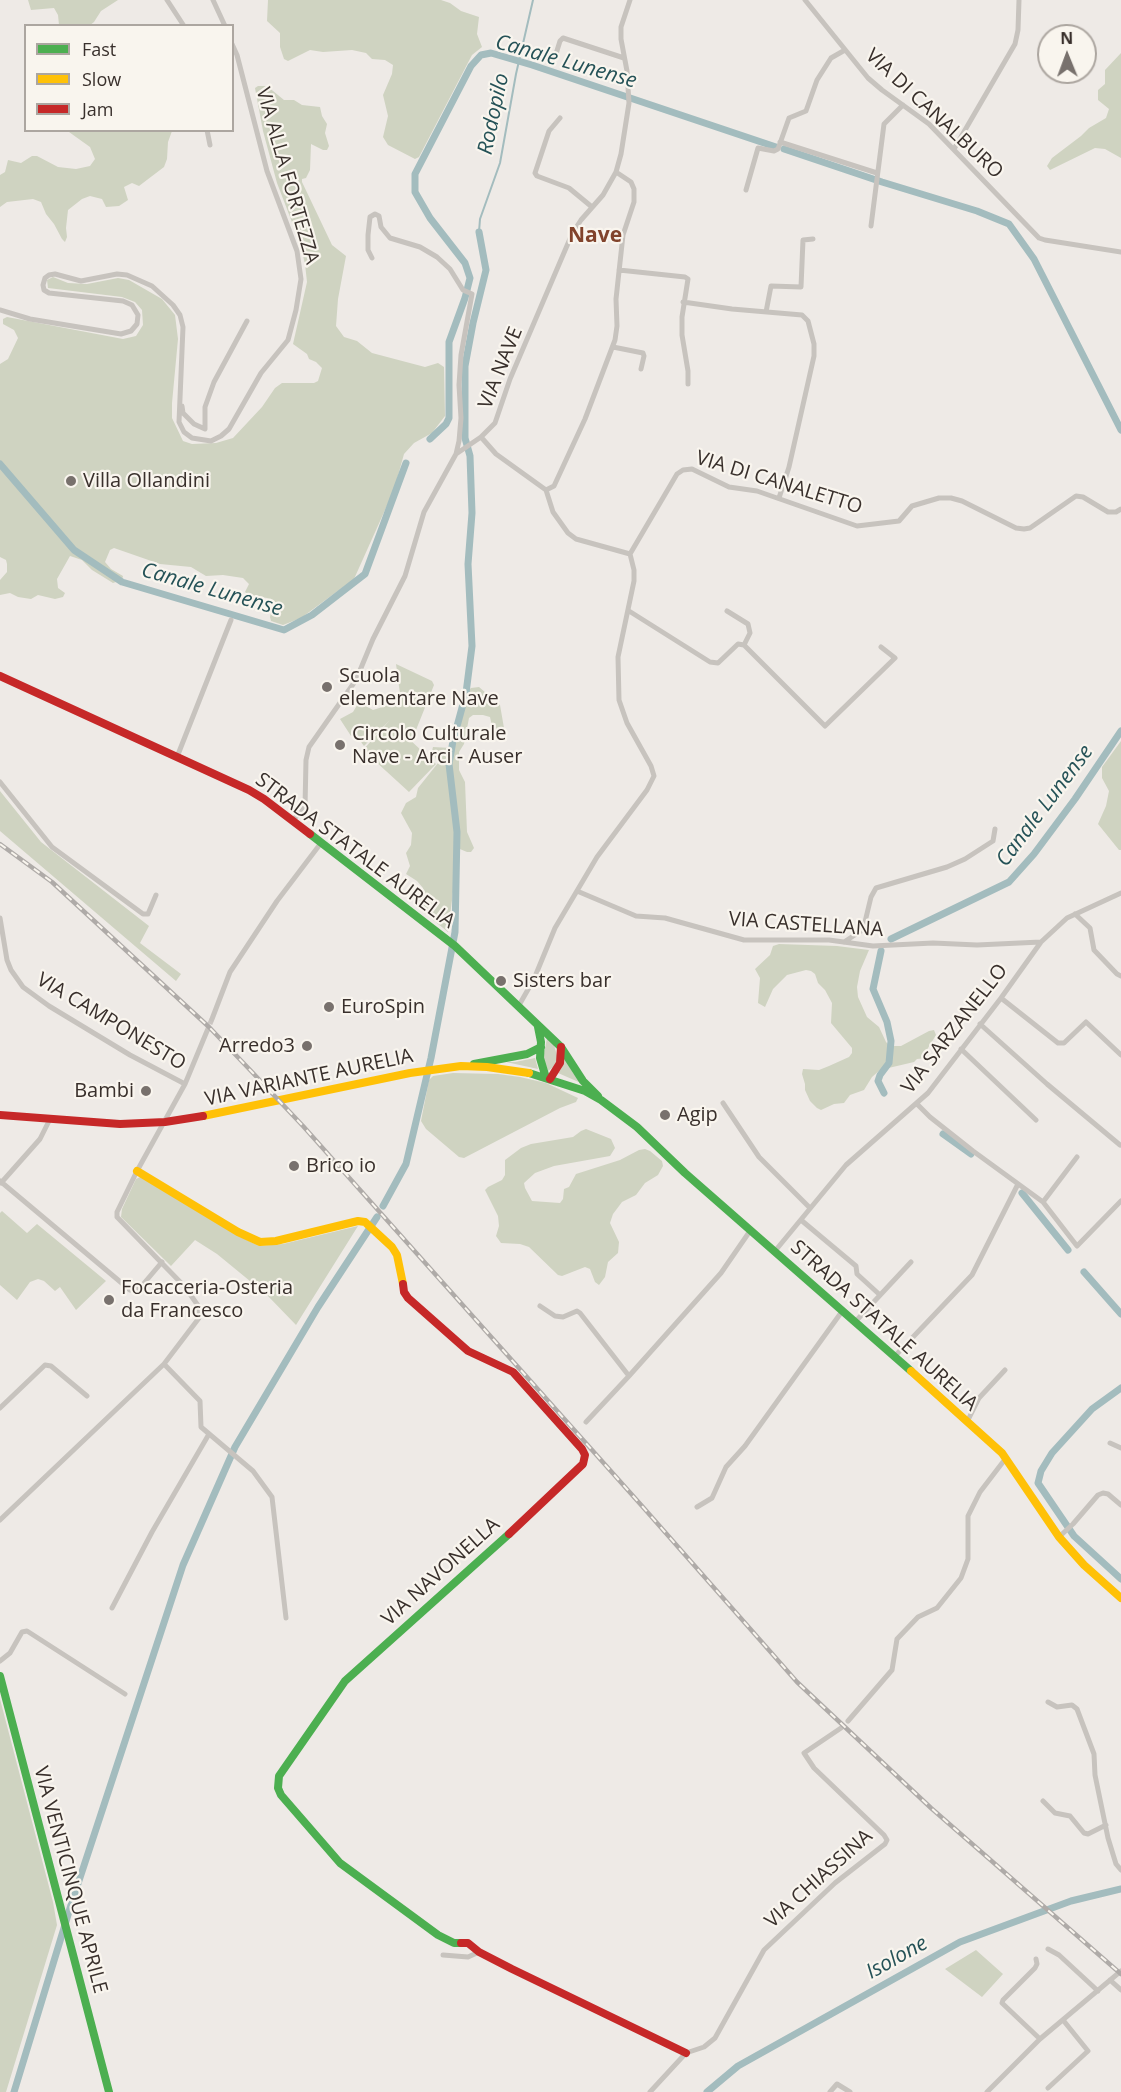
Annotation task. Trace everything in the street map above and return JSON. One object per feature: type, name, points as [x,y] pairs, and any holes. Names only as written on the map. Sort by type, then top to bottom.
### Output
[{"type":"main road","name":"STRADA STATALE AURELIA","points":[[0,676],[249,790],[293,820],[452,944],[561,1047],[583,1081],[601,1100],[637,1127],[750,1231],[843,1310],[1006,1458],[1084,1565],[1121,1598]]},
{"type":"main road","points":[[537,1025],[540,1036],[540,1058],[548,1078],[560,1063],[561,1047]]},
{"type":"main road","points":[[461,1066],[527,1054],[541,1047]]},
{"type":"main road","name":"VIA VARIANTE AURELIA","points":[[0,1116],[120,1124],[165,1122],[420,1071],[461,1066],[509,1069],[572,1086]]},
{"type":"main road","name":"STRADA STATALE AURELIA","points":[[572,1086],[601,1100]]},
{"type":"main road","name":"VIA NAVONELLA","points":[[137,1171],[238,1232],[260,1242],[276,1241],[358,1221],[365,1222],[392,1247],[397,1255],[404,1292],[408,1298],[468,1351],[513,1372],[582,1449],[585,1455],[583,1464],[482,1560],[345,1681],[278,1780],[278,1788],[281,1795],[340,1863],[438,1935],[454,1943],[468,1943],[477,1951],[686,2053]]},
{"type":"main road","name":"VIA VENTICINQUE APRILE","points":[[0,1676],[109,2092]]},
{"type":"street","points":[[167,0],[183,24]]},
{"type":"street","points":[[213,0],[224,24]]},
{"type":"street","name":"VIA NAVE","points":[[456,454],[481,437],[495,423],[510,379],[572,234],[580,220],[603,195],[616,172],[629,103],[621,27],[630,0]]},
{"type":"street","name":"VIA DI CANALBURO","points":[[805,0],[868,78],[921,117],[1039,238],[1121,252]]},
{"type":"street","points":[[954,149],[1015,44],[1019,0]]},
{"type":"street","points":[[555,57],[563,38],[624,58]]},
{"type":"street","name":"VIA ALLA FORTEZZA","points":[[0,309],[30,319],[121,334],[131,331],[137,324],[138,315],[132,305],[123,301],[49,293],[44,290],[45,278],[55,274],[81,281],[117,274],[140,280],[163,294],[180,315],[184,345],[179,422],[184,432],[201,441],[211,441],[221,436],[237,418],[261,373],[288,340],[299,290],[301,266],[267,171],[234,48]]},
{"type":"street","points":[[746,190],[758,148],[776,151],[789,118],[806,111],[817,80],[831,58],[845,50]]},
{"type":"street","points":[[871,226],[884,124],[903,105]]},
{"type":"street","points":[[560,118],[549,131],[535,173],[537,176],[569,188],[592,207]]},
{"type":"street","points":[[207,132],[210,145]]},
{"type":"street","points":[[780,142],[877,173]]},
{"type":"street","points":[[546,490],[554,486],[585,419],[613,347],[617,326],[616,299],[623,235],[634,202],[634,189],[631,182],[616,172]]},
{"type":"street","points":[[293,820],[305,807],[306,760],[309,747],[356,680],[373,639],[402,583],[424,512],[456,454],[459,441],[461,356],[472,294],[466,291],[450,269],[436,257],[420,247],[390,238],[381,227],[379,216],[375,214],[370,217],[368,236],[368,250],[372,258]]},
{"type":"street","points":[[766,312],[771,286],[801,287],[803,240],[813,239]]},
{"type":"street","points":[[619,270],[685,277],[689,281],[683,302],[682,335],[688,384]]},
{"type":"street","points":[[683,302],[804,316],[810,324],[814,356],[791,457],[779,498]]},
{"type":"street","points":[[181,396],[183,413],[194,424],[205,429],[205,407],[214,382],[247,321]]},
{"type":"street","points":[[613,347],[643,353],[641,369]]},
{"type":"street","points":[[481,437],[496,454],[546,490],[554,512],[568,533],[576,539],[630,554],[634,581],[618,657],[619,700],[627,723],[651,766],[654,776],[647,790],[597,857],[555,928],[534,979],[518,1007]]},
{"type":"street","name":"VIA DI CANALETTO","points":[[630,554],[677,474],[683,470],[692,469],[729,487],[779,498],[857,526],[899,521],[912,506],[939,498],[962,501],[1016,528],[1024,529],[1030,528],[1076,496],[1083,496],[1108,513],[1121,509]]},
{"type":"street","points":[[629,611],[710,662],[718,663],[738,644],[744,645],[825,726],[895,658],[881,647]]},
{"type":"street","points":[[727,611],[748,624],[750,633],[744,645]]},
{"type":"street","points":[[177,757],[231,620]]},
{"type":"street","points":[[1,784],[52,847],[143,914],[148,914],[156,895]]},
{"type":"street","points":[[844,942],[861,931],[864,926],[871,897],[876,888],[947,867],[965,859],[993,841],[995,829]]},
{"type":"street","points":[[212,1019],[230,972],[277,901],[321,843]]},
{"type":"street","name":"VIA CASTELLANA","points":[[577,891],[636,916],[665,918],[744,940],[844,942],[873,946],[1041,942]]},
{"type":"street","name":"VIA SARZANELLO","points":[[775,1251],[846,1165],[917,1104],[1001,998],[1041,942],[1067,918],[1121,893]]},
{"type":"street","points":[[1075,914],[1090,928],[1094,950],[1121,976]]},
{"type":"street","name":"VIA CAMPONESTO","points":[[0,918],[7,960],[23,987],[49,1006],[130,1055],[185,1084]]},
{"type":"street","points":[[1001,998],[1058,1043],[1064,1043],[1086,1022],[1121,1055]]},
{"type":"street","points":[[980,1024],[1120,1145]]},
{"type":"street","points":[[0,1520],[164,1364],[199,1318],[200,1310],[184,1287],[117,1217],[117,1212],[185,1084],[207,1030]]},
{"type":"street","points":[[961,1049],[1036,1120]]},
{"type":"street","points":[[723,1103],[759,1157],[810,1208]]},
{"type":"street","points":[[917,1104],[930,1117],[1043,1202],[1077,1246],[1121,1201]]},
{"type":"street","points":[[50,1119],[40,1139],[1,1182],[130,1290],[140,1288],[162,1262]]},
{"type":"street","points":[[1043,1202],[1077,1156]]},
{"type":"street","points":[[894,1357],[972,1275],[1018,1184]]},
{"type":"street","points":[[801,1220],[856,1266],[857,1274],[880,1295]]},
{"type":"street","points":[[586,1422],[721,1273],[750,1231]]},
{"type":"street","points":[[855,1322],[911,1262]]},
{"type":"street","points":[[540,1306],[555,1316],[563,1317],[577,1311],[580,1313],[629,1376]]},
{"type":"street","points":[[697,1507],[712,1498],[726,1467],[745,1446],[843,1310]]},
{"type":"street","points":[[164,1364],[198,1398],[201,1427],[253,1471],[272,1497],[286,1618]]},
{"type":"street","points":[[0,1408],[45,1365],[51,1366],[87,1396]]},
{"type":"street","points":[[967,1422],[979,1398],[1005,1370]]},
{"type":"street","points":[[112,1608],[152,1532],[209,1434]]},
{"type":"street","points":[[1110,1443],[1121,1448]]},
{"type":"street","points":[[848,1721],[892,1670],[897,1639],[918,1617],[937,1608],[961,1578],[968,1559],[968,1516],[980,1492],[1006,1458]]},
{"type":"street","points":[[1062,1534],[1088,1505],[1103,1493],[1108,1494],[1121,1505]]},
{"type":"street","points":[[0,1661],[10,1653],[22,1632],[27,1631],[125,1694]]},
{"type":"street","points":[[1048,1702],[1057,1707],[1072,1705],[1077,1709],[1094,1754],[1095,1775],[1113,1857],[1121,1870]]},
{"type":"street","name":"VIA CHIASSINA","points":[[650,2092],[686,2053],[704,2048],[715,2038],[764,1950],[835,1883],[885,1844],[887,1840],[884,1835],[814,1768],[804,1753],[841,1728]]},
{"type":"street","points":[[1043,1802],[1055,1813],[1070,1816],[1084,1833],[1088,1834],[1106,1825]]},
{"type":"street","points":[[1048,1949],[1059,1955],[1098,1991]]},
{"type":"street","points":[[444,1955],[468,1957],[477,1951]]},
{"type":"street","points":[[1036,1959],[1035,1968],[1002,2003],[1041,2040]]},
{"type":"street","points":[[987,2092],[1041,2040],[1121,1971]]},
{"type":"street","points":[[1110,1980],[1121,1990]]},
{"type":"street","points":[[1048,2088],[1088,2051],[1064,2020]]},
{"type":"street","points":[[831,2092],[837,2084],[850,2092]]},
{"type":"green space","points":[[28,0],[118,0],[101,11],[92,24],[59,24],[54,8],[31,10]]},
{"type":"green space","points":[[268,0],[441,0],[461,11],[479,17],[477,34],[482,47],[472,55],[419,157],[415,159],[388,145],[383,137],[388,116],[383,95],[392,74],[393,65],[385,60],[372,59],[366,53],[352,50],[323,52],[310,50],[288,61],[284,59],[280,47],[280,33],[267,21]]},
{"type":"green space","points":[[1121,53],[1121,158],[1105,149],[1095,148],[1050,170],[1047,166],[1052,158],[1089,128],[1106,118],[1109,109],[1098,100],[1098,90],[1105,84],[1105,70]]},
{"type":"green space","points":[[267,86],[284,100],[294,100],[302,105],[320,107],[327,124],[325,133],[329,146],[327,150],[323,150],[311,144],[310,170],[302,182],[332,245],[346,256],[338,299],[336,326],[344,337],[357,341],[372,353],[425,367],[438,363],[444,367],[445,416],[432,433],[414,443],[404,454],[394,490],[354,579],[301,618],[283,625],[271,621],[273,604],[267,598],[249,595],[245,592],[249,584],[243,578],[223,575],[206,576],[191,567],[160,564],[114,548],[110,550],[105,562],[111,569],[123,576],[122,580],[113,583],[92,570],[82,560],[70,556],[57,579],[58,588],[65,593],[63,597],[55,599],[38,595],[31,599],[10,593],[0,595],[0,580],[7,572],[7,564],[6,560],[0,557],[0,364],[8,359],[18,338],[14,330],[3,324],[3,319],[7,317],[123,339],[136,336],[143,325],[142,310],[135,302],[122,297],[48,288],[47,280],[53,277],[68,283],[87,284],[118,278],[129,280],[162,299],[175,315],[178,339],[172,418],[183,441],[192,444],[216,443],[233,438],[262,407],[275,388],[282,383],[318,381],[322,368],[293,344],[307,282],[305,264],[300,243],[277,183],[263,131],[255,88]]},
{"type":"green space","points":[[69,132],[172,132],[164,167],[139,186],[132,183],[124,187],[128,200],[119,206],[106,207],[102,199],[90,196],[68,210],[65,242],[46,214],[41,202],[33,199],[7,202],[0,207],[0,175],[5,172],[8,160],[21,163],[32,156],[37,156],[58,167],[76,169],[90,166],[95,159],[90,147]]},
{"type":"green space","points":[[396,664],[432,681],[434,685],[412,740],[395,726],[436,764],[409,792],[363,750],[390,720],[364,746],[355,734],[351,736],[340,719],[353,712],[359,702],[373,710],[401,701]]},
{"type":"green space","points":[[479,687],[500,705],[504,728],[501,731],[493,730],[490,717],[473,715],[469,718],[464,744],[459,752],[459,770],[465,782],[467,832],[474,848],[471,852],[467,852],[455,847],[448,932],[415,903],[423,892],[423,888],[406,874],[410,866],[406,853],[411,845],[412,833],[401,813],[406,803],[416,797],[418,788],[438,763],[432,751],[433,747],[451,748],[453,746],[468,691]]},
{"type":"green space","points":[[1121,741],[1121,850],[1119,850],[1098,824],[1106,806],[1109,791],[1102,778],[1102,767]]},
{"type":"green space","points":[[0,791],[41,842],[149,926],[140,943],[181,974],[176,981],[0,831]]},
{"type":"green space","points":[[779,944],[837,946],[869,950],[860,971],[857,987],[858,997],[867,1017],[879,1027],[890,1046],[901,1046],[934,1030],[936,1035],[928,1048],[927,1058],[880,1070],[872,1077],[864,1090],[850,1095],[844,1103],[834,1104],[821,1110],[817,1108],[810,1101],[805,1090],[803,1069],[819,1070],[829,1066],[849,1057],[852,1048],[831,1023],[832,1003],[811,971],[806,970],[787,975],[773,989],[765,1007],[758,1003],[760,978],[755,969],[770,955],[773,946]]},
{"type":"green space","points":[[547,1038],[554,1045],[558,1059],[556,1065],[548,1071],[543,1059]]},
{"type":"green space","points":[[565,1057],[573,1073],[581,1083],[558,1073]]},
{"type":"green space","points":[[535,1058],[538,1069],[506,1062],[515,1062]]},
{"type":"green space","points":[[453,1073],[520,1077],[546,1083],[578,1098],[576,1102],[464,1158],[459,1157],[426,1129],[421,1121],[429,1080],[433,1076]]},
{"type":"green space","points":[[586,1129],[611,1139],[615,1148],[610,1156],[554,1166],[535,1173],[524,1183],[532,1201],[560,1203],[564,1189],[569,1187],[576,1174],[620,1160],[639,1150],[650,1151],[662,1161],[663,1166],[658,1175],[645,1183],[636,1195],[622,1202],[613,1214],[610,1223],[619,1242],[618,1253],[608,1262],[605,1277],[599,1285],[595,1282],[590,1269],[585,1267],[562,1276],[558,1275],[529,1247],[501,1243],[496,1236],[499,1226],[498,1216],[485,1190],[502,1180],[505,1175],[505,1160],[521,1148],[531,1144],[573,1137]]},
{"type":"green space","points":[[144,1177],[259,1246],[283,1244],[358,1226],[296,1325],[267,1295],[217,1254],[195,1240],[171,1266],[121,1217],[122,1209],[136,1179]]},
{"type":"green space","points":[[2,1211],[27,1233],[37,1224],[106,1281],[76,1310],[60,1287],[55,1291],[44,1281],[38,1279],[30,1282],[17,1300],[0,1285],[0,1213]]},
{"type":"green space","points":[[0,1699],[57,1925],[6,2092],[0,2092]]},
{"type":"green space","points":[[976,1950],[1003,1974],[982,1997],[945,1969]]},
{"type":"waterway","name":"Rodopilo","points":[[479,232],[480,219],[500,163],[516,74],[533,0]]},
{"type":"waterway","name":"Canale Lunense","points":[[430,439],[446,424],[449,418],[449,342],[470,278],[465,263],[430,218],[415,192],[415,174],[471,66],[481,55],[491,53],[532,65],[776,147]]},
{"type":"waterway","name":"Canale Lunense","points":[[784,149],[977,211],[1009,224],[1034,259],[1121,430]]},
{"type":"waterway","points":[[383,1206],[406,1164],[431,1058],[455,932],[457,832],[449,764],[466,693],[472,646],[468,564],[472,513],[470,456],[465,438],[465,366],[486,270],[479,232]]},
{"type":"waterway","name":"Canale Lunense","points":[[0,464],[74,550],[122,582],[284,630],[312,615],[365,574],[406,463]]},
{"type":"waterway","name":"Canale Lunense","points":[[891,939],[1009,882],[1034,854],[1075,799],[1121,731]]},
{"type":"waterway","name":"Canale Lunense","points":[[881,951],[873,989],[887,1022],[891,1041],[889,1063],[878,1081],[884,1093]]},
{"type":"waterway","name":"Canale Lunense","points":[[943,1134],[971,1154]]},
{"type":"waterway","name":"Canale Lunense","points":[[1022,1193],[1068,1250]]},
{"type":"waterway","points":[[14,2092],[71,1905],[183,1565],[235,1447],[318,1307],[377,1217]]},
{"type":"waterway","name":"Canale Lunense","points":[[1084,1272],[1121,1314]]},
{"type":"waterway","name":"Canale Lunense","points":[[1121,1388],[1092,1409],[1052,1453],[1041,1471],[1038,1483],[1074,1536],[1121,1579]]},
{"type":"waterway","name":"Isolone","points":[[707,2092],[738,2066],[960,1942],[1071,1901],[1121,1889]]},
{"type":"tunnel","points":[[207,1031],[212,1019]]},
{"type":"railway","points":[[0,844],[52,882],[209,1027],[252,1072],[303,1126],[797,1682],[931,1808],[1121,1974]]},
{"type":"traffic: fast","points":[[310,834],[455,946],[561,1047],[583,1081],[598,1096]]},
{"type":"traffic: fast","points":[[538,1027],[541,1042],[540,1058],[546,1078]]},
{"type":"traffic: fast","points":[[474,1064],[527,1054],[541,1047]]},
{"type":"traffic: fast","points":[[529,1073],[585,1091],[637,1127],[685,1173],[911,1371]]},
{"type":"traffic: fast","points":[[461,1943],[454,1943],[438,1935],[340,1863],[281,1795],[278,1788],[279,1776],[345,1681],[509,1534]]},
{"type":"traffic: fast","points":[[0,1676],[109,2092]]},
{"type":"traffic: slow","points":[[203,1116],[410,1073],[461,1066],[529,1073]]},
{"type":"traffic: slow","points":[[137,1171],[238,1232],[260,1242],[276,1241],[358,1221],[365,1222],[392,1247],[397,1255],[403,1284]]},
{"type":"traffic: slow","points":[[911,1371],[1002,1453],[1059,1537],[1084,1565],[1121,1598]]},
{"type":"traffic: jam","points":[[0,676],[249,790],[310,834]]},
{"type":"traffic: jam","points":[[550,1079],[560,1063],[561,1047]]},
{"type":"traffic: jam","points":[[0,1115],[120,1124],[165,1122],[203,1116]]},
{"type":"traffic: jam","points":[[403,1284],[408,1298],[468,1351],[513,1372],[585,1455],[583,1464],[509,1534]]},
{"type":"traffic: jam","points":[[461,1943],[468,1943],[479,1952],[512,1969],[686,2053]]},
{"type":"place","name":"Villa Ollandini","points":[[71,481]]},
{"type":"place","name":"Scuola elementare Nave","points":[[327,687]]},
{"type":"place","name":"Circolo Culturale Nave - Arci - Auser","points":[[340,745]]},
{"type":"place","name":"Sisters bar","points":[[501,981]]},
{"type":"place","name":"EuroSpin","points":[[329,1007]]},
{"type":"place","name":"Arredo3","points":[[307,1046]]},
{"type":"place","name":"Bambi","points":[[146,1091]]},
{"type":"place","name":"Agip","points":[[665,1115]]},
{"type":"place","name":"Brico io","points":[[294,1166]]},
{"type":"place","name":"Focacceria-Osteria da Francesco","points":[[109,1300]]},
{"type":"district","name":"Nave","points":[[595,236]]}]
